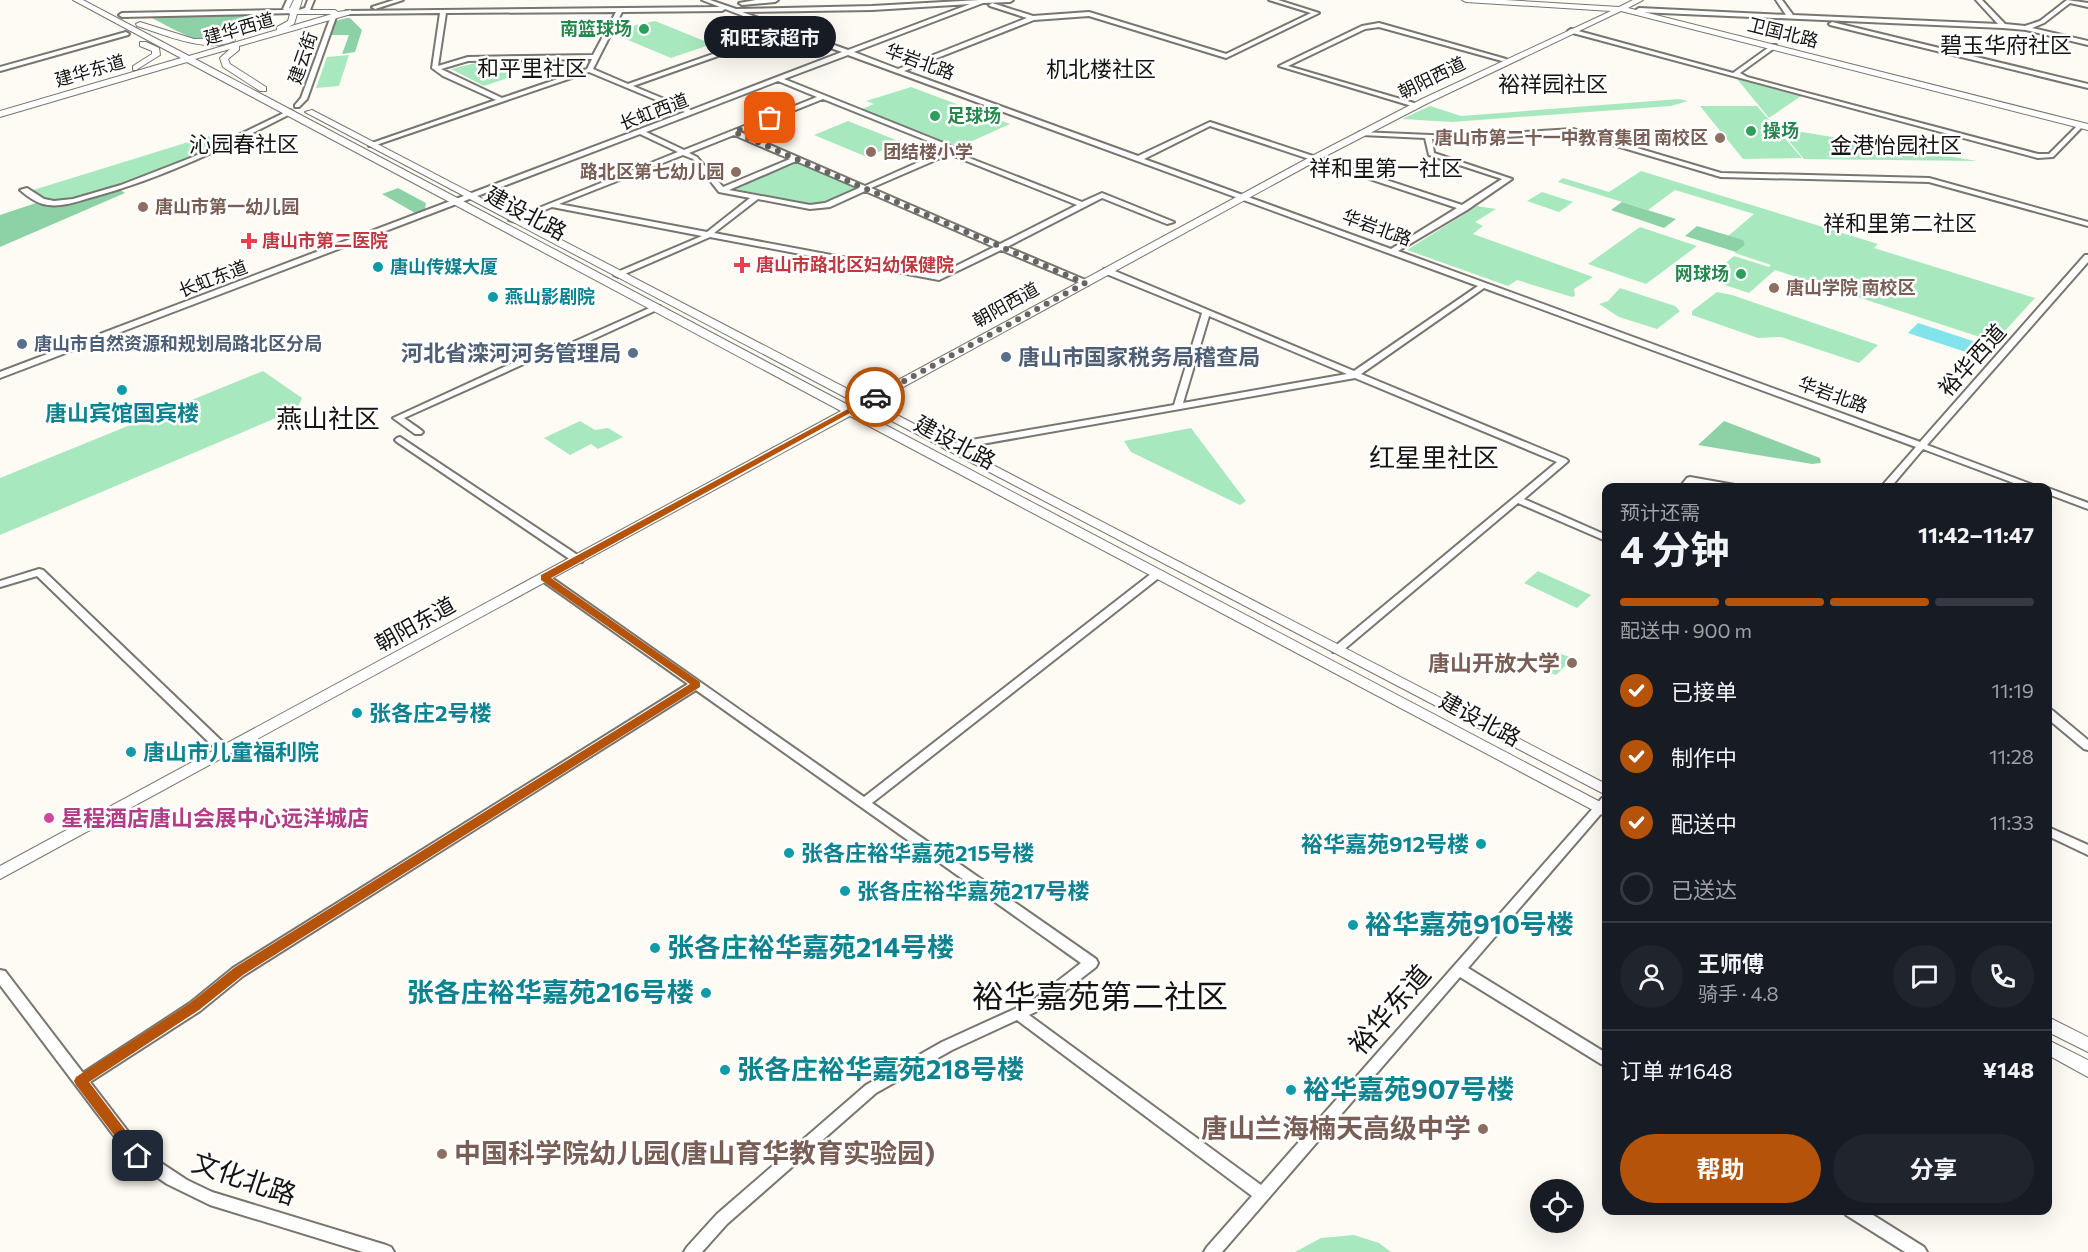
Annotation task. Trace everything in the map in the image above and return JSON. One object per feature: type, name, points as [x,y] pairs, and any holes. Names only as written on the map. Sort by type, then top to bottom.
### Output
[{"type":"main road","points":[[57,96],[137,68],[151,60],[156,54],[156,50],[77,0]]},
{"type":"main road","points":[[94,0],[140,24],[178,39],[206,42],[246,36],[293,16],[314,12],[334,14]]},
{"type":"main road","name":"建华西道","points":[[293,16],[298,0]]},
{"type":"main road","name":"建华西道","points":[[192,56],[278,30],[293,16],[304,0]]},
{"type":"main road","name":"卫国北路","points":[[1466,0],[1620,5],[2086,124]]},
{"type":"main road","name":"卫国北路","points":[[1525,0],[1620,5],[2086,124]]},
{"type":"main road","name":"朝阳西道","points":[[1314,158],[1412,104],[1620,5],[1639,0]]},
{"type":"main road","name":"朝阳西道","points":[[850,411],[1244,196],[1247,192],[1620,5]]},
{"type":"main road","name":"建华西道","points":[[192,56],[334,14],[348,12]]},
{"type":"main road","points":[[140,24],[192,56]]},
{"type":"main road","points":[[126,31],[192,56]]},
{"type":"main road","points":[[249,41],[231,51],[224,61],[259,91]]},
{"type":"main road","name":"建设北路","points":[[192,56],[293,109],[457,202],[1156,575],[1602,806]]},
{"type":"main road","name":"建华东道","points":[[0,112],[192,56]]},
{"type":"main road","points":[[57,96],[153,73],[178,70],[201,71],[230,86],[259,91]]},
{"type":"main road","name":"建设北路","points":[[293,109],[371,145],[1602,788]]},
{"type":"main road","name":"朝阳东道","points":[[0,873],[850,411]]},
{"type":"main road","points":[[2052,1026],[2087,1042]]},
{"type":"main road","points":[[2052,1049],[2088,1069]]},
{"type":"street","points":[[290,0],[286,9],[293,16]]},
{"type":"street","points":[[122,15],[293,16],[308,9],[311,0]]},
{"type":"street","points":[[348,12],[388,0]]},
{"type":"street","points":[[348,12],[371,9],[400,0]]},
{"type":"street","name":"华岩北路","points":[[705,0],[2024,483]]},
{"type":"street","points":[[732,10],[742,3],[775,0]]},
{"type":"street","points":[[849,53],[863,53],[995,2],[1010,0]]},
{"type":"street","points":[[897,71],[1033,18],[1097,15],[1226,56],[1316,13],[1272,0]]},
{"type":"street","points":[[1779,0],[1791,17]]},
{"type":"street","points":[[1979,0],[2002,26]]},
{"type":"street","points":[[2026,28],[2042,22],[2069,0],[2088,5]]},
{"type":"street","points":[[348,12],[872,8],[980,1],[995,2],[1033,18]]},
{"type":"street","points":[[849,53],[851,49],[980,1]]},
{"type":"street","points":[[589,70],[620,9]]},
{"type":"street","points":[[1639,10],[2002,26],[2026,28],[2088,43]]},
{"type":"street","points":[[436,69],[435,61],[443,11]]},
{"type":"street","name":"建云街","points":[[293,109],[304,99],[334,14]]},
{"type":"street","points":[[1809,18],[2088,86]]},
{"type":"street","points":[[1412,104],[1282,66],[1364,27],[1379,25],[1504,60]]},
{"type":"street","points":[[628,86],[786,30]]},
{"type":"street","points":[[0,69],[126,31]]},
{"type":"street","points":[[1570,31],[2038,156],[2051,156],[2086,124]]},
{"type":"street","points":[[1745,78],[1736,73],[1774,46]]},
{"type":"street","name":"长虹西道","points":[[470,198],[849,53]]},
{"type":"street","points":[[436,69],[468,59],[595,57]]},
{"type":"street","points":[[436,69],[502,100]]},
{"type":"street","points":[[371,145],[589,70],[692,113]]},
{"type":"street","points":[[780,80],[954,149],[956,155],[1083,205]]},
{"type":"street","points":[[513,220],[823,97]]},
{"type":"street","points":[[24,190],[39,200],[55,203],[70,202],[125,187],[181,166],[293,109]]},
{"type":"street","points":[[1140,158],[1210,124],[1464,208]]},
{"type":"street","points":[[1362,133],[1428,138],[1573,131],[1721,176],[1929,180],[2088,224]]},
{"type":"street","points":[[642,132],[685,151],[695,158],[722,190],[816,207],[864,189],[954,149]]},
{"type":"street","points":[[734,132],[1085,283]]},
{"type":"street","points":[[1394,251],[1508,179],[1431,154],[1428,138]]},
{"type":"street","points":[[722,190],[795,159]]},
{"type":"street","points":[[551,205],[939,278],[1102,195],[1170,222]]},
{"type":"street","points":[[618,275],[710,235],[756,197]]},
{"type":"street","name":"长虹东道","points":[[0,375],[470,198]]},
{"type":"street","name":"裕华西道","points":[[1888,483],[2088,256]]},
{"type":"street","points":[[1107,271],[1563,461],[1337,650]]},
{"type":"street","points":[[948,447],[1356,374],[1484,285]]},
{"type":"street","points":[[578,560],[400,440],[418,432],[397,418],[555,347],[571,346],[657,308]]},
{"type":"street","points":[[1178,405],[1206,312]]},
{"type":"street","points":[[1687,483],[1690,480],[1707,483]]},
{"type":"street","points":[[2052,492],[2088,506]]},
{"type":"street","points":[[1517,499],[1602,536]]},
{"type":"street","points":[[0,585],[39,572],[225,752]]},
{"type":"street","points":[[864,802],[1156,575]]},
{"type":"street","points":[[545,578],[1091,963],[1038,1005],[1020,1015],[982,1029],[871,1089],[722,1219],[692,1252]]},
{"type":"street","points":[[81,1081],[195,1007],[238,972],[697,684]]},
{"type":"street","points":[[2052,716],[2088,746]]},
{"type":"street","name":"裕华东道","points":[[1212,1252],[1458,969],[1602,809]]},
{"type":"street","points":[[2052,833],[2088,850]]},
{"type":"street","points":[[1458,969],[1602,1058]]},
{"type":"street","name":"文化北路","points":[[0,975],[138,1156],[157,1172],[184,1188],[210,1198],[351,1247],[386,1252]]},
{"type":"street","points":[[1020,1015],[1262,1195]]},
{"type":"street","points":[[1859,1215],[1919,1252]]},
{"type":"green space","points":[[270,14],[273,18],[268,23],[248,33],[211,40],[193,38],[150,17]]},
{"type":"green space","points":[[350,18],[362,30],[355,52],[342,54],[349,35],[330,35],[335,21]]},
{"type":"green space","points":[[655,21],[712,44],[671,58],[623,38],[627,27]]},
{"type":"green space","points":[[349,55],[339,86],[316,88],[327,57]]},
{"type":"green space","points":[[484,61],[514,76],[484,86],[451,69]]},
{"type":"green space","points":[[1737,79],[1801,96],[1769,118]]},
{"type":"green space","points":[[911,87],[1010,124],[959,147],[862,109],[874,104],[866,101]]},
{"type":"green space","points":[[1679,99],[1688,101],[1671,106],[1452,122],[1402,119],[1430,106],[1461,116]]},
{"type":"green space","name":"操场","points":[[1700,106],[1757,106],[1802,158],[1743,159]]},
{"type":"green space","points":[[848,121],[901,142],[867,157],[814,135]]},
{"type":"green space","points":[[1778,128],[1977,161],[1804,159]]},
{"type":"green space","points":[[208,136],[221,143],[188,160],[122,185],[72,200],[57,202],[45,200],[30,191]]},
{"type":"green space","points":[[796,161],[859,187],[823,203],[811,205],[731,188]]},
{"type":"green space","points":[[1641,171],[1878,244],[1874,248],[2035,298],[1995,342],[1775,270],[1749,293],[1707,279],[1734,256],[1769,267],[1771,265],[1735,253],[1745,245],[1742,240],[1728,236],[1754,214],[1675,190],[1648,210],[1558,182],[1563,178],[1609,192]]},
{"type":"green space","points":[[398,188],[426,203],[425,209],[415,213],[382,194]]},
{"type":"green space","points":[[119,189],[125,193],[0,247],[0,215],[36,203],[57,205]]},
{"type":"green space","points":[[1542,192],[1573,202],[1559,212],[1527,201]]},
{"type":"green space","points":[[1622,202],[1676,219],[1664,228],[1611,210]]},
{"type":"green space","points":[[1477,206],[1496,209],[1475,222],[1483,226],[1473,234],[1593,277],[1574,289],[1575,296],[1572,297],[1517,280],[1508,286],[1407,250]]},
{"type":"green space","points":[[1697,226],[1743,240],[1745,245],[1736,252],[1685,236]]},
{"type":"green space","points":[[1640,227],[1697,246],[1646,284],[1588,264]]},
{"type":"green space","points":[[1620,288],[1675,306],[1680,311],[1657,329],[1619,317],[1599,304],[1608,301]]},
{"type":"green space","points":[[1717,292],[1732,295],[1878,345],[1859,363],[1781,337],[1758,338],[1692,315],[1692,311]]},
{"type":"green space","points":[[263,371],[302,398],[297,409],[0,535],[0,478]]},
{"type":"green space","points":[[580,421],[595,430],[608,428],[623,437],[598,449],[591,444],[570,455],[544,438]]},
{"type":"green space","points":[[1724,421],[1820,458],[1821,463],[1812,464],[1698,445]]},
{"type":"green space","points":[[1191,428],[1246,501],[1240,505],[1131,452],[1124,441]]},
{"type":"green space","points":[[1538,571],[1591,595],[1577,608],[1524,583]]},
{"type":"green space","points":[[1555,652],[1573,658],[1556,675],[1546,671],[1543,664]]},
{"type":"green space","points":[[1354,1235],[1379,1243],[1391,1252],[1295,1252],[1321,1238]]},
{"type":"water","points":[[1918,323],[1982,344],[1972,354],[1908,333]]},
{"type":"way so far","points":[[770,118],[734,132],[1085,283],[875,397]]},
{"type":"place","name":"南篮球场","points":[[644,29]]},
{"type":"place","name":"足球场","points":[[935,116]]},
{"type":"place","name":"和旺家超市","points":[[770,118]]},
{"type":"place","name":"操场","points":[[1751,131]]},
{"type":"place","name":"唐山市第二十一中教育集团 南校区","points":[[1720,138]]},
{"type":"place","name":"团结楼小学","points":[[871,152]]},
{"type":"place","name":"路北区第七幼儿园","points":[[736,172]]},
{"type":"place","name":"唐山市第一幼儿园","points":[[143,207]]},
{"type":"place","name":"唐山市第二医院","points":[[249,241]]},
{"type":"place","name":"唐山市路北区妇幼保健院","points":[[742,265]]},
{"type":"place","name":"唐山传媒大厦","points":[[378,267]]},
{"type":"place","name":"网球场","points":[[1741,274]]},
{"type":"place","name":"唐山学院 南校区","points":[[1774,288]]},
{"type":"place","name":"燕山影剧院","points":[[493,297]]},
{"type":"place","name":"唐山市自然资源和规划局路北区分局","points":[[22,344]]},
{"type":"place","name":"河北省滦河河务管理局","points":[[633,353]]},
{"type":"place","name":"唐山市国家税务局稽查局","points":[[1006,357]]},
{"type":"place","name":"唐山宾馆国宾楼","points":[[122,390]]},
{"type":"place","name":"唐山开放大学","points":[[1572,663]]},
{"type":"place","name":"张各庄2号楼","points":[[357,713]]},
{"type":"place","name":"唐山市儿童福利院","points":[[131,752]]},
{"type":"place","name":"星程酒店唐山会展中心远洋城店","points":[[49,818]]},
{"type":"place","name":"裕华嘉苑912号楼","points":[[1481,844]]},
{"type":"place","name":"张各庄裕华嘉苑215号楼","points":[[789,853]]},
{"type":"place","name":"张各庄裕华嘉苑217号楼","points":[[845,891]]},
{"type":"place","name":"裕华嘉苑910号楼","points":[[1353,925]]},
{"type":"place","name":"张各庄裕华嘉苑214号楼","points":[[655,948]]},
{"type":"place","name":"张各庄裕华嘉苑216号楼","points":[[706,993]]},
{"type":"place","name":"张各庄裕华嘉苑218号楼","points":[[725,1070]]},
{"type":"place","name":"裕华嘉苑907号楼","points":[[1291,1090]]},
{"type":"place","name":"唐山兰海楠天高级中学","points":[[1483,1129]]},
{"type":"place","name":"中国科学院幼儿园(唐山育华教育实验园)","points":[[442,1154]]},
{"type":"district","name":"碧玉华府社区","points":[[2006,45]]},
{"type":"district","name":"和平里社区","points":[[532,68]]},
{"type":"district","name":"机北楼社区","points":[[1101,69]]},
{"type":"district","name":"裕祥园社区","points":[[1553,84]]},
{"type":"district","name":"沁园春社区","points":[[244,144]]},
{"type":"district","name":"金港怡园社区","points":[[1896,145]]},
{"type":"district","name":"祥和里第一社区","points":[[1386,168]]},
{"type":"district","name":"祥和里第二社区","points":[[1900,223]]},
{"type":"district","name":"燕山社区","points":[[328,419]]},
{"type":"district","name":"红星里社区","points":[[1434,458]]},
{"type":"district","name":"裕华嘉苑第二社区","points":[[1100,997]]},
{"type":"route","points":[[138,1156],[81,1081],[195,1007],[238,972],[697,684],[545,578],[875,397]]}]
